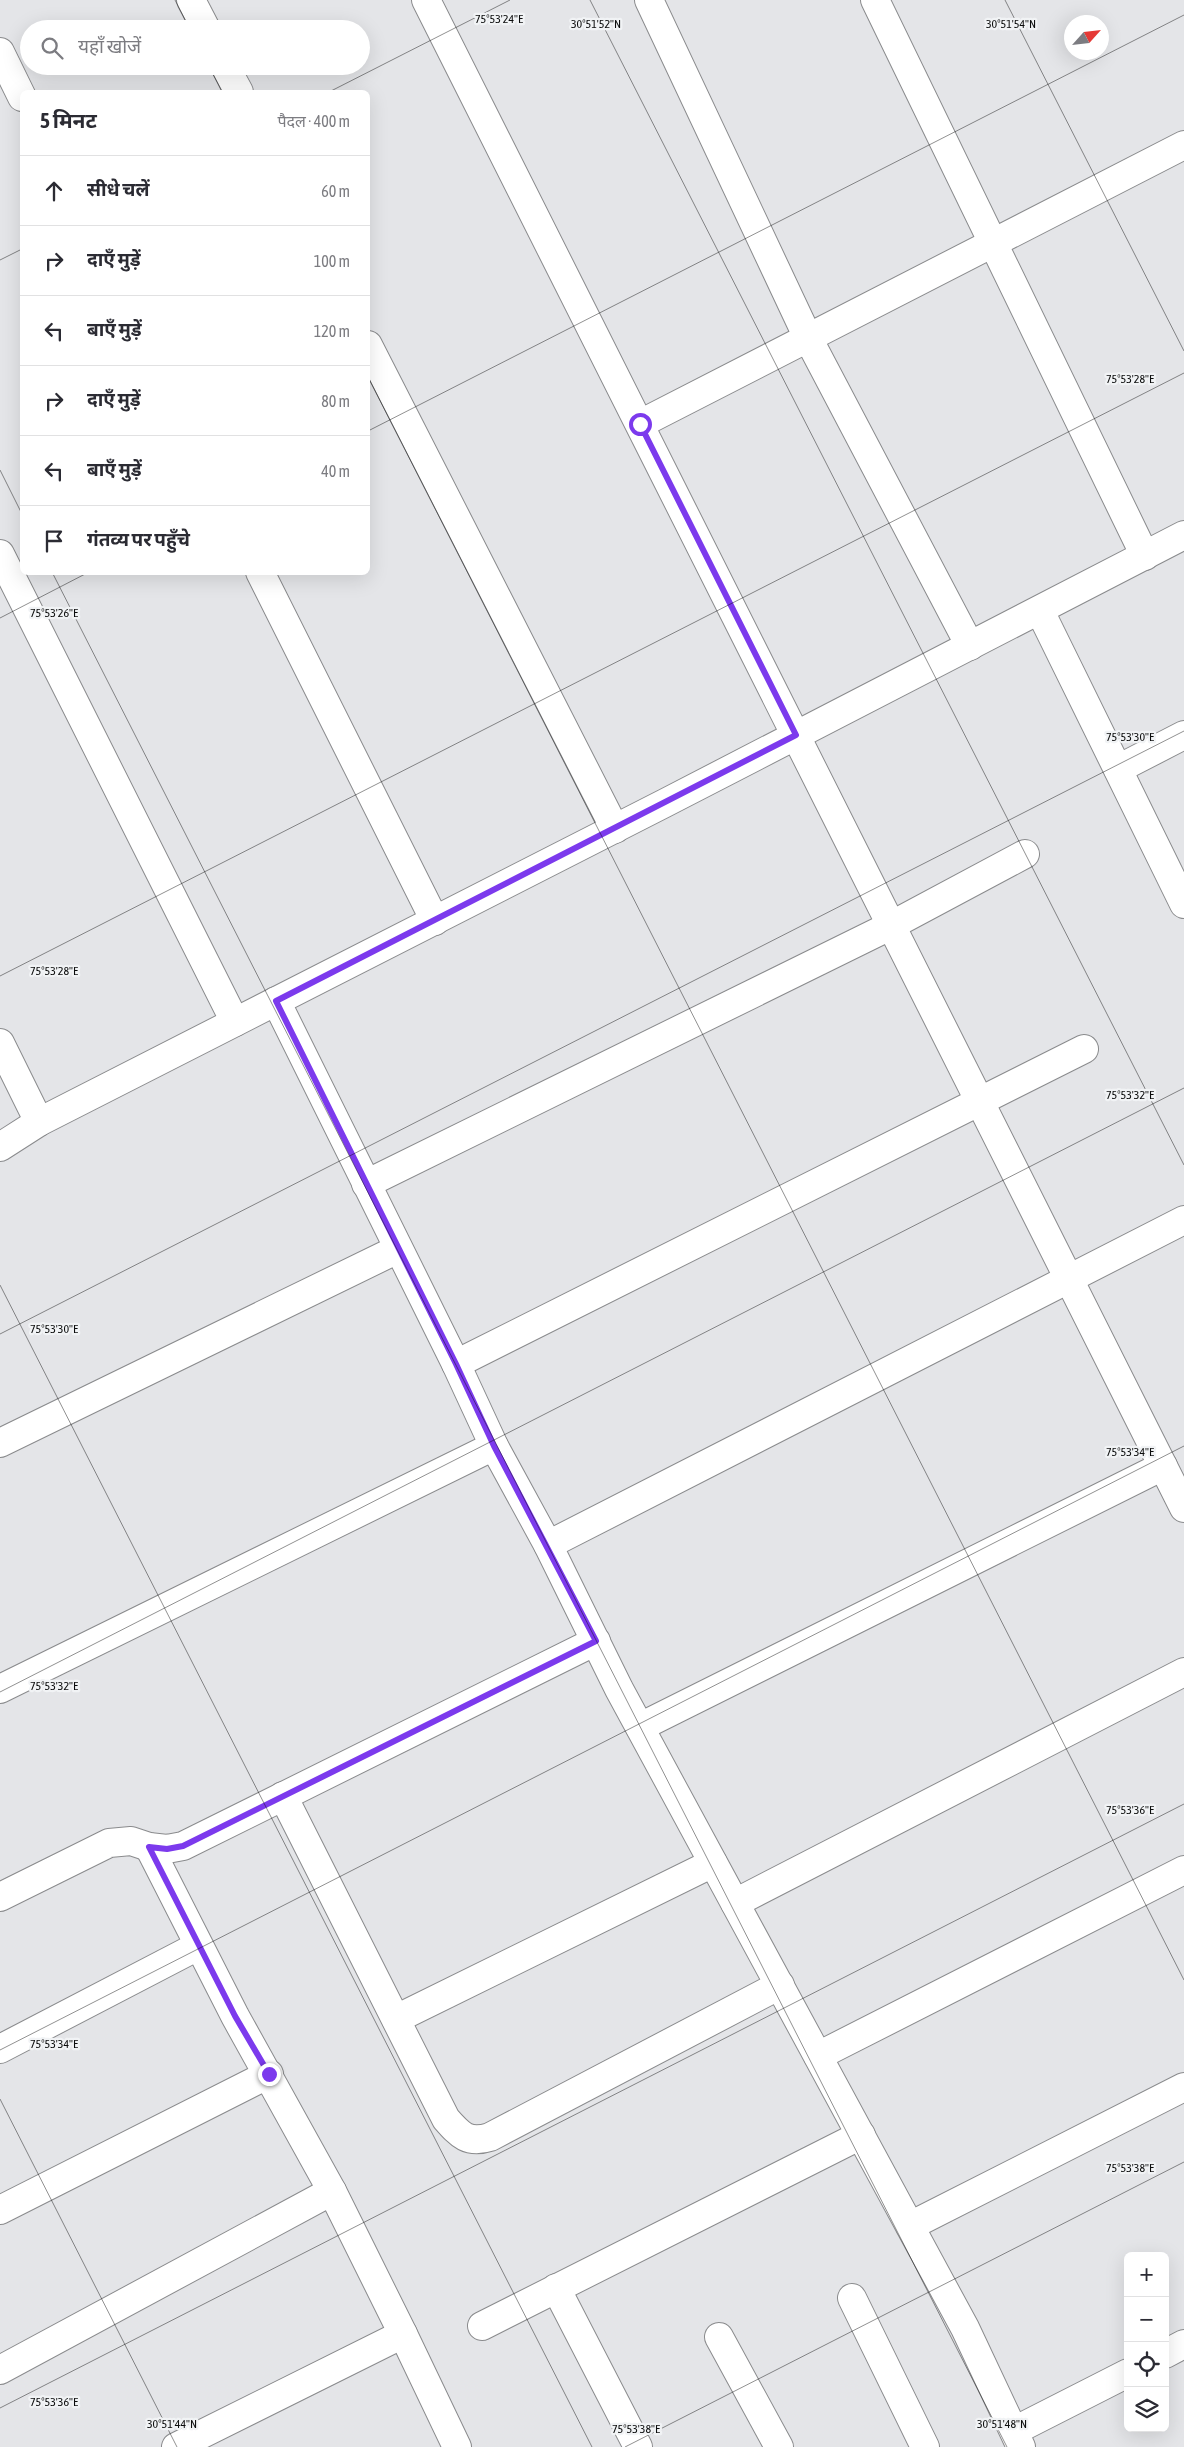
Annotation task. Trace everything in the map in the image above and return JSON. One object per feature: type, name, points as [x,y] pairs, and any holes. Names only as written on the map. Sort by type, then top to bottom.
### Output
[{"type":"street","points":[[191,0],[201,20]]},
{"type":"street","points":[[426,0],[1184,1508]]},
{"type":"street","points":[[649,0],[808,338],[970,646]]},
{"type":"street","points":[[875,0],[1145,556]]},
{"type":"street","points":[[0,52],[20,93]]},
{"type":"street","points":[[230,75],[238,90]]},
{"type":"street","points":[[640,424],[992,244],[1182,152]]},
{"type":"street","points":[[370,349],[615,829]]},
{"type":"street","points":[[0,1147],[38,1122],[615,829],[1184,535]]},
{"type":"street","points":[[0,554],[235,1022]]},
{"type":"street","points":[[262,575],[435,921]]},
{"type":"street","points":[[1040,611],[1184,904]]},
{"type":"street","points":[[1118,769],[1184,735]]},
{"type":"street","points":[[366,1184],[892,925],[1025,854]]},
{"type":"street","points":[[276,1001],[456,1364],[494,1446],[548,1545],[640,1727],[965,2328],[1017,2439],[1124,2375]]},
{"type":"street","points":[[0,1043],[38,1122]]},
{"type":"street","points":[[456,1364],[1084,1049]]},
{"type":"street","points":[[548,1545],[1184,1220]]},
{"type":"street","points":[[0,1443],[398,1249]]},
{"type":"street","points":[[0,1689],[494,1446]]},
{"type":"street","points":[[640,1727],[1163,1466]]},
{"type":"street","points":[[0,1896],[108,1843],[131,1841],[149,1847],[167,1849],[183,1846],[596,1641]]},
{"type":"street","points":[[735,1903],[1184,1672]]},
{"type":"street","points":[[283,1796],[446,2119],[459,2134],[477,2141],[490,2137],[780,1985]]},
{"type":"street","points":[[149,1847],[235,2016],[269,2074],[332,2191],[457,2447]]},
{"type":"street","points":[[396,2019],[713,1862]]},
{"type":"street","points":[[818,2056],[1184,1870]]},
{"type":"street","points":[[0,2049],[198,1946]]},
{"type":"street","points":[[0,2210],[269,2074]]},
{"type":"street","points":[[910,2226],[1184,2087]]},
{"type":"street","points":[[482,2326],[861,2135]]},
{"type":"street","points":[[0,2370],[332,2191]]},
{"type":"street","points":[[556,2288],[638,2447]]},
{"type":"street","points":[[852,2298],[925,2447]]},
{"type":"street","points":[[176,2447],[402,2334]]},
{"type":"street","points":[[720,2337],[779,2447]]},
{"type":"street","points":[[1169,2352],[1184,2344]]},
{"type":"route","points":[[269,2074],[235,2016],[149,1847],[167,1849],[183,1846],[596,1641],[548,1545],[494,1446],[456,1364],[276,1001],[796,735],[640,424]]}]
